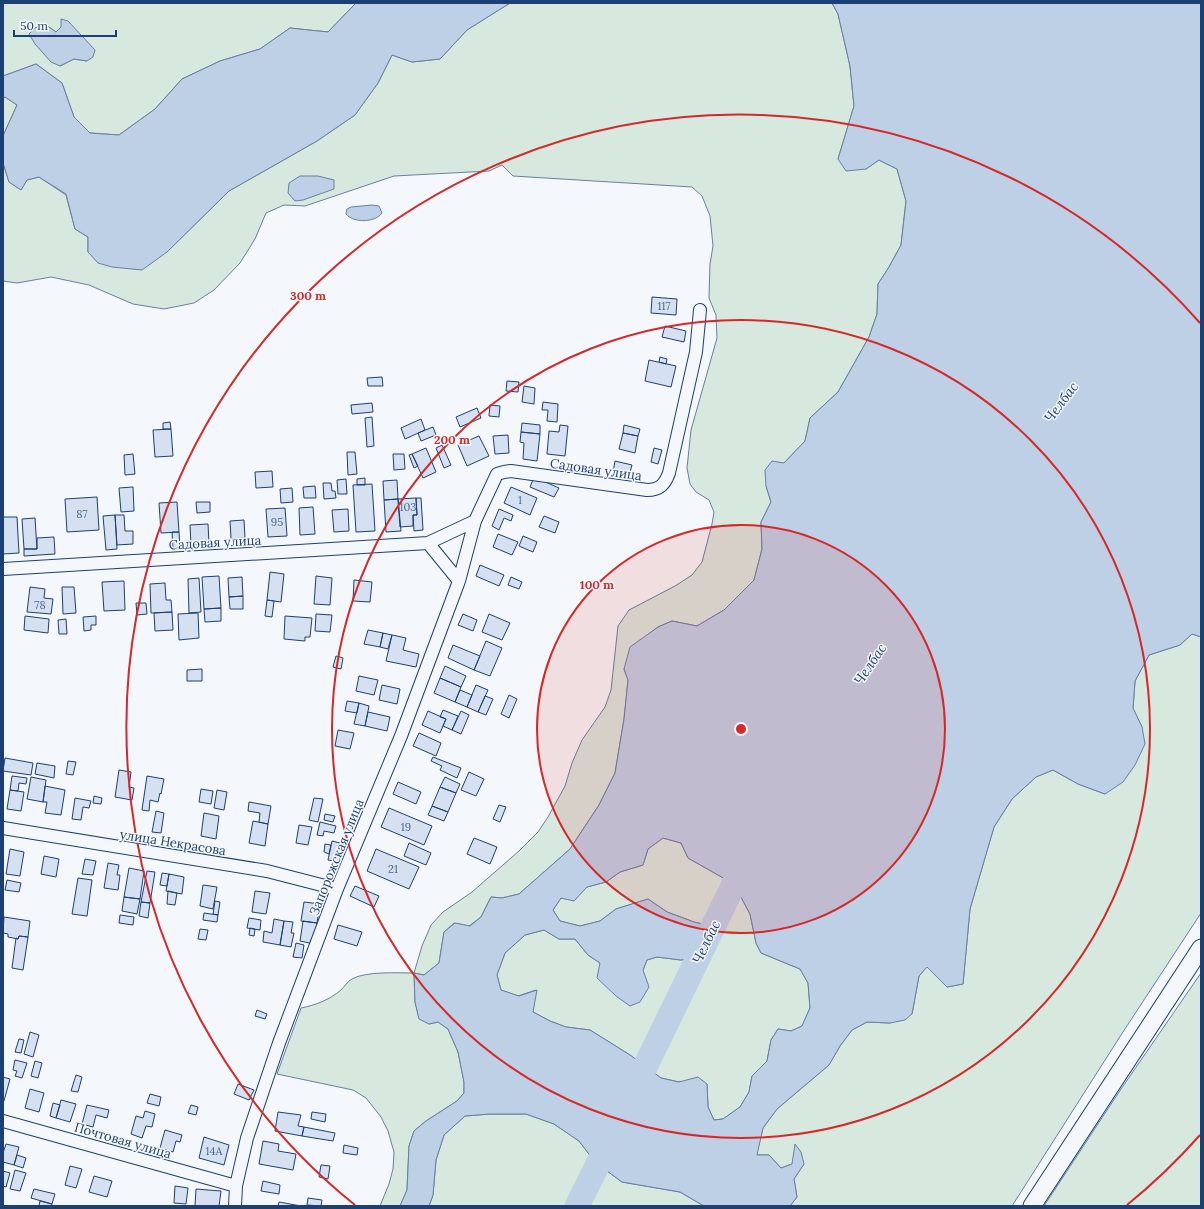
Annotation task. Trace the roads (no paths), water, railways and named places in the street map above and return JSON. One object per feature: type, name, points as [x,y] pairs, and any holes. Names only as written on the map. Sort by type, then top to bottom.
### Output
[{"type":"main road","points":[[1032,1206],[1201,948]]},
{"type":"street","name":"Садовая улица","points":[[3,569],[428,544],[475,521],[497,474],[511,471],[655,490],[666,482],[669,473],[696,352],[700,310]]},
{"type":"street","name":"Запорожская улица","points":[[235,1206],[236,1186],[247,1138],[276,1050],[337,889],[401,736],[459,581],[475,521]]},
{"type":"street","points":[[428,544],[459,581]]},
{"type":"street","name":"улица Некрасова","points":[[3,828],[267,871],[337,889]]},
{"type":"street","name":"Почтовая улица","points":[[3,1121],[236,1186]]},
{"type":"water","points":[[356,3],[510,3],[467,30],[440,59],[412,62],[392,55],[378,83],[355,115],[317,141],[229,191],[167,252],[142,270],[112,267],[98,263],[88,252],[88,237],[75,229],[66,194],[39,177],[27,180],[21,190],[9,182],[3,163],[3,136],[17,105],[5,97],[3,98],[3,76],[36,64],[62,83],[74,117],[90,133],[119,135],[155,109],[182,79],[220,61],[260,49],[290,28],[328,32]]},
{"type":"water","points":[[832,3],[1201,3],[1201,637],[1192,634],[1180,645],[1149,655],[1135,681],[1133,708],[1142,727],[1145,744],[1135,765],[1123,782],[1105,794],[1078,784],[1053,770],[1036,777],[1012,799],[994,827],[970,909],[963,984],[947,987],[927,967],[919,976],[912,1014],[905,1020],[890,1023],[867,1022],[852,1030],[840,1046],[829,1065],[777,1109],[763,1128],[757,1155],[769,1155],[781,1168],[792,1164],[795,1144],[801,1152],[804,1164],[794,1179],[797,1197],[790,1206],[704,1206],[680,1192],[622,1182],[595,1162],[579,1141],[554,1124],[526,1114],[490,1114],[465,1116],[444,1135],[436,1160],[433,1195],[429,1206],[400,1206],[407,1190],[409,1146],[414,1131],[426,1121],[457,1101],[464,1093],[464,1082],[458,1052],[448,1029],[438,1022],[429,1024],[419,1019],[415,1002],[414,973],[424,975],[439,963],[444,932],[455,923],[470,926],[481,917],[491,897],[502,898],[519,894],[570,849],[599,805],[615,773],[624,719],[628,680],[624,669],[630,647],[658,627],[672,621],[697,626],[724,610],[754,580],[762,549],[761,522],[771,502],[766,486],[765,470],[772,461],[784,463],[805,441],[810,418],[838,392],[869,337],[877,314],[878,284],[901,245],[906,201],[897,169],[879,160],[866,169],[846,171],[838,159],[854,106],[850,66],[838,14]],"holes":[[[663,838],[681,843],[688,858],[734,884],[750,914],[756,943],[761,953],[800,969],[808,983],[810,1008],[802,1026],[791,1031],[778,1029],[771,1040],[767,1061],[752,1076],[749,1092],[740,1107],[723,1119],[714,1120],[708,1107],[707,1084],[698,1077],[679,1082],[661,1078],[630,1055],[590,1030],[566,1027],[533,1012],[537,990],[519,996],[501,990],[497,975],[505,953],[525,935],[544,930],[559,939],[575,939],[588,955],[600,963],[597,978],[616,996],[630,1006],[640,1002],[649,987],[643,970],[647,960],[657,957],[681,960],[698,957],[710,950],[718,936],[711,926],[694,922],[667,912],[648,899],[616,909],[600,921],[580,926],[560,921],[553,910],[561,898],[574,901],[587,887],[606,882],[620,872],[643,865],[648,849]]]},
{"type":"water","points":[[61,19],[68,21],[95,50],[93,57],[87,61],[74,59],[60,66],[51,62],[35,44],[29,34],[35,28],[46,25],[56,32],[61,27]]},
{"type":"water","points":[[300,176],[318,176],[334,180],[334,189],[303,200],[295,201],[288,193],[289,183]]},
{"type":"water","points":[[372,205],[379,206],[382,213],[374,219],[364,221],[354,219],[346,214],[347,209],[351,207]]},
{"type":"waterway","name":"Челбас","points":[[630,1098],[749,853]]},
{"type":"waterway","name":"Челбас","points":[[577,1206],[613,1134]]}]
